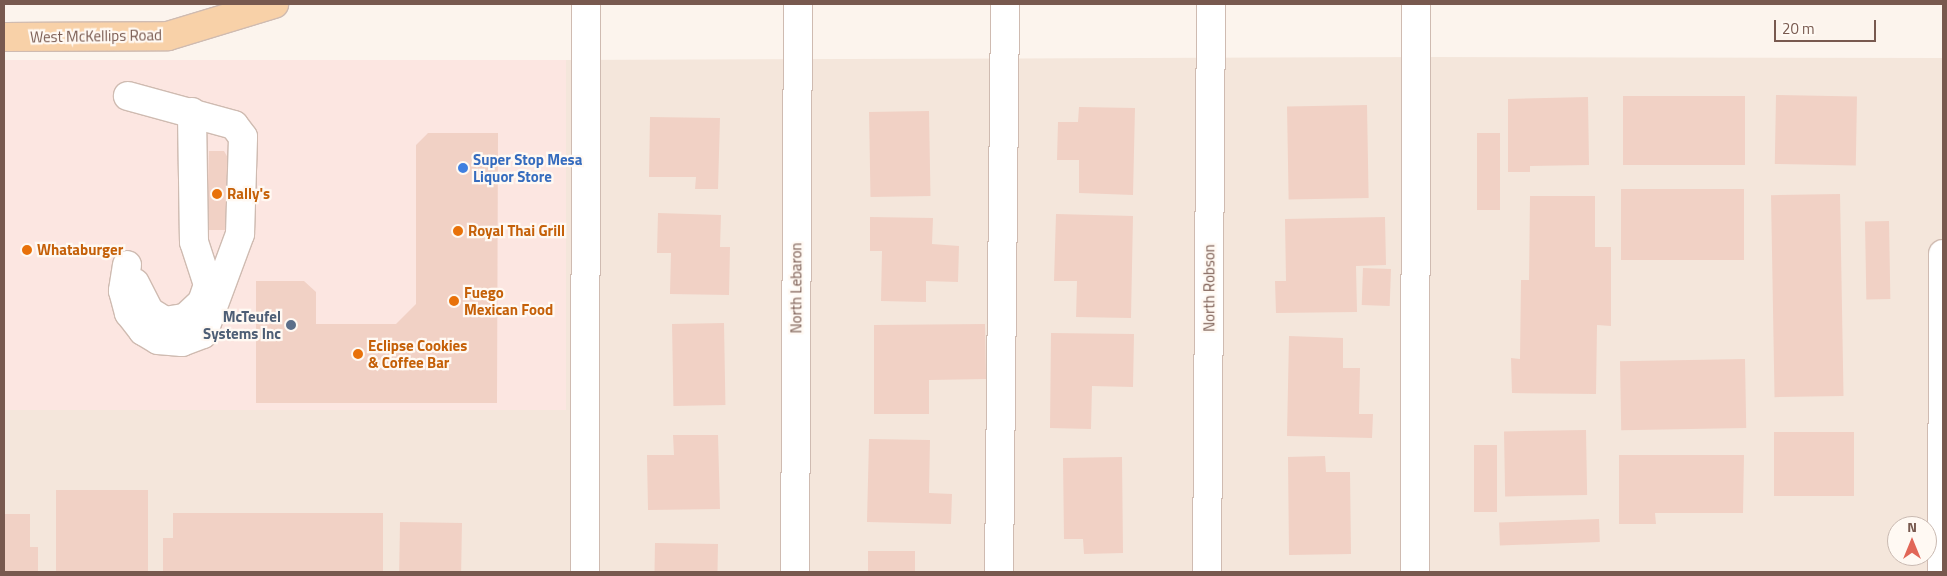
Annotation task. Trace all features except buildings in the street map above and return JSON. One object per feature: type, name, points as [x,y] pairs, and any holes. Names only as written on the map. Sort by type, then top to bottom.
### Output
[{"type":"main road","name":"West McKellips Road","points":[[4,37],[168,36],[274,4]]},
{"type":"street","points":[[584,572],[586,4]]},
{"type":"street","name":"North Lebaron","points":[[795,572],[798,4]]},
{"type":"street","points":[[999,572],[1005,4]]},
{"type":"street","name":"North Robson","points":[[1208,572],[1211,4]]},
{"type":"street","points":[[1415,572],[1416,4]]},
{"type":"street","points":[[128,96],[192,112],[234,125],[243,137],[240,234],[203,334],[182,342],[158,340],[143,331],[129,313],[123,291],[127,266],[149,311],[165,321],[185,318],[202,302],[208,285],[194,242],[192,112]]},
{"type":"street","points":[[1942,572],[1943,254]]},
{"type":"shaded area","points":[[1431,57],[1943,58],[1943,572],[4,572],[4,408],[565,410],[566,60]]},
{"type":"shaded area","points":[[4,60],[566,60],[566,410],[4,410]]},
{"type":"place","name":"Super Stop Mesa Liquor Store","points":[[463,168]]},
{"type":"place","name":"Rally's","points":[[217,194]]},
{"type":"place","name":"Royal Thai Grill","points":[[458,231]]},
{"type":"place","name":"Whataburger","points":[[27,250]]},
{"type":"place","name":"Fuego Mexican Food","points":[[454,301]]},
{"type":"place","name":"McTeufel Systems Inc","points":[[291,325]]},
{"type":"place","name":"Eclipse Cookies & Coffee Bar","points":[[358,354]]}]
